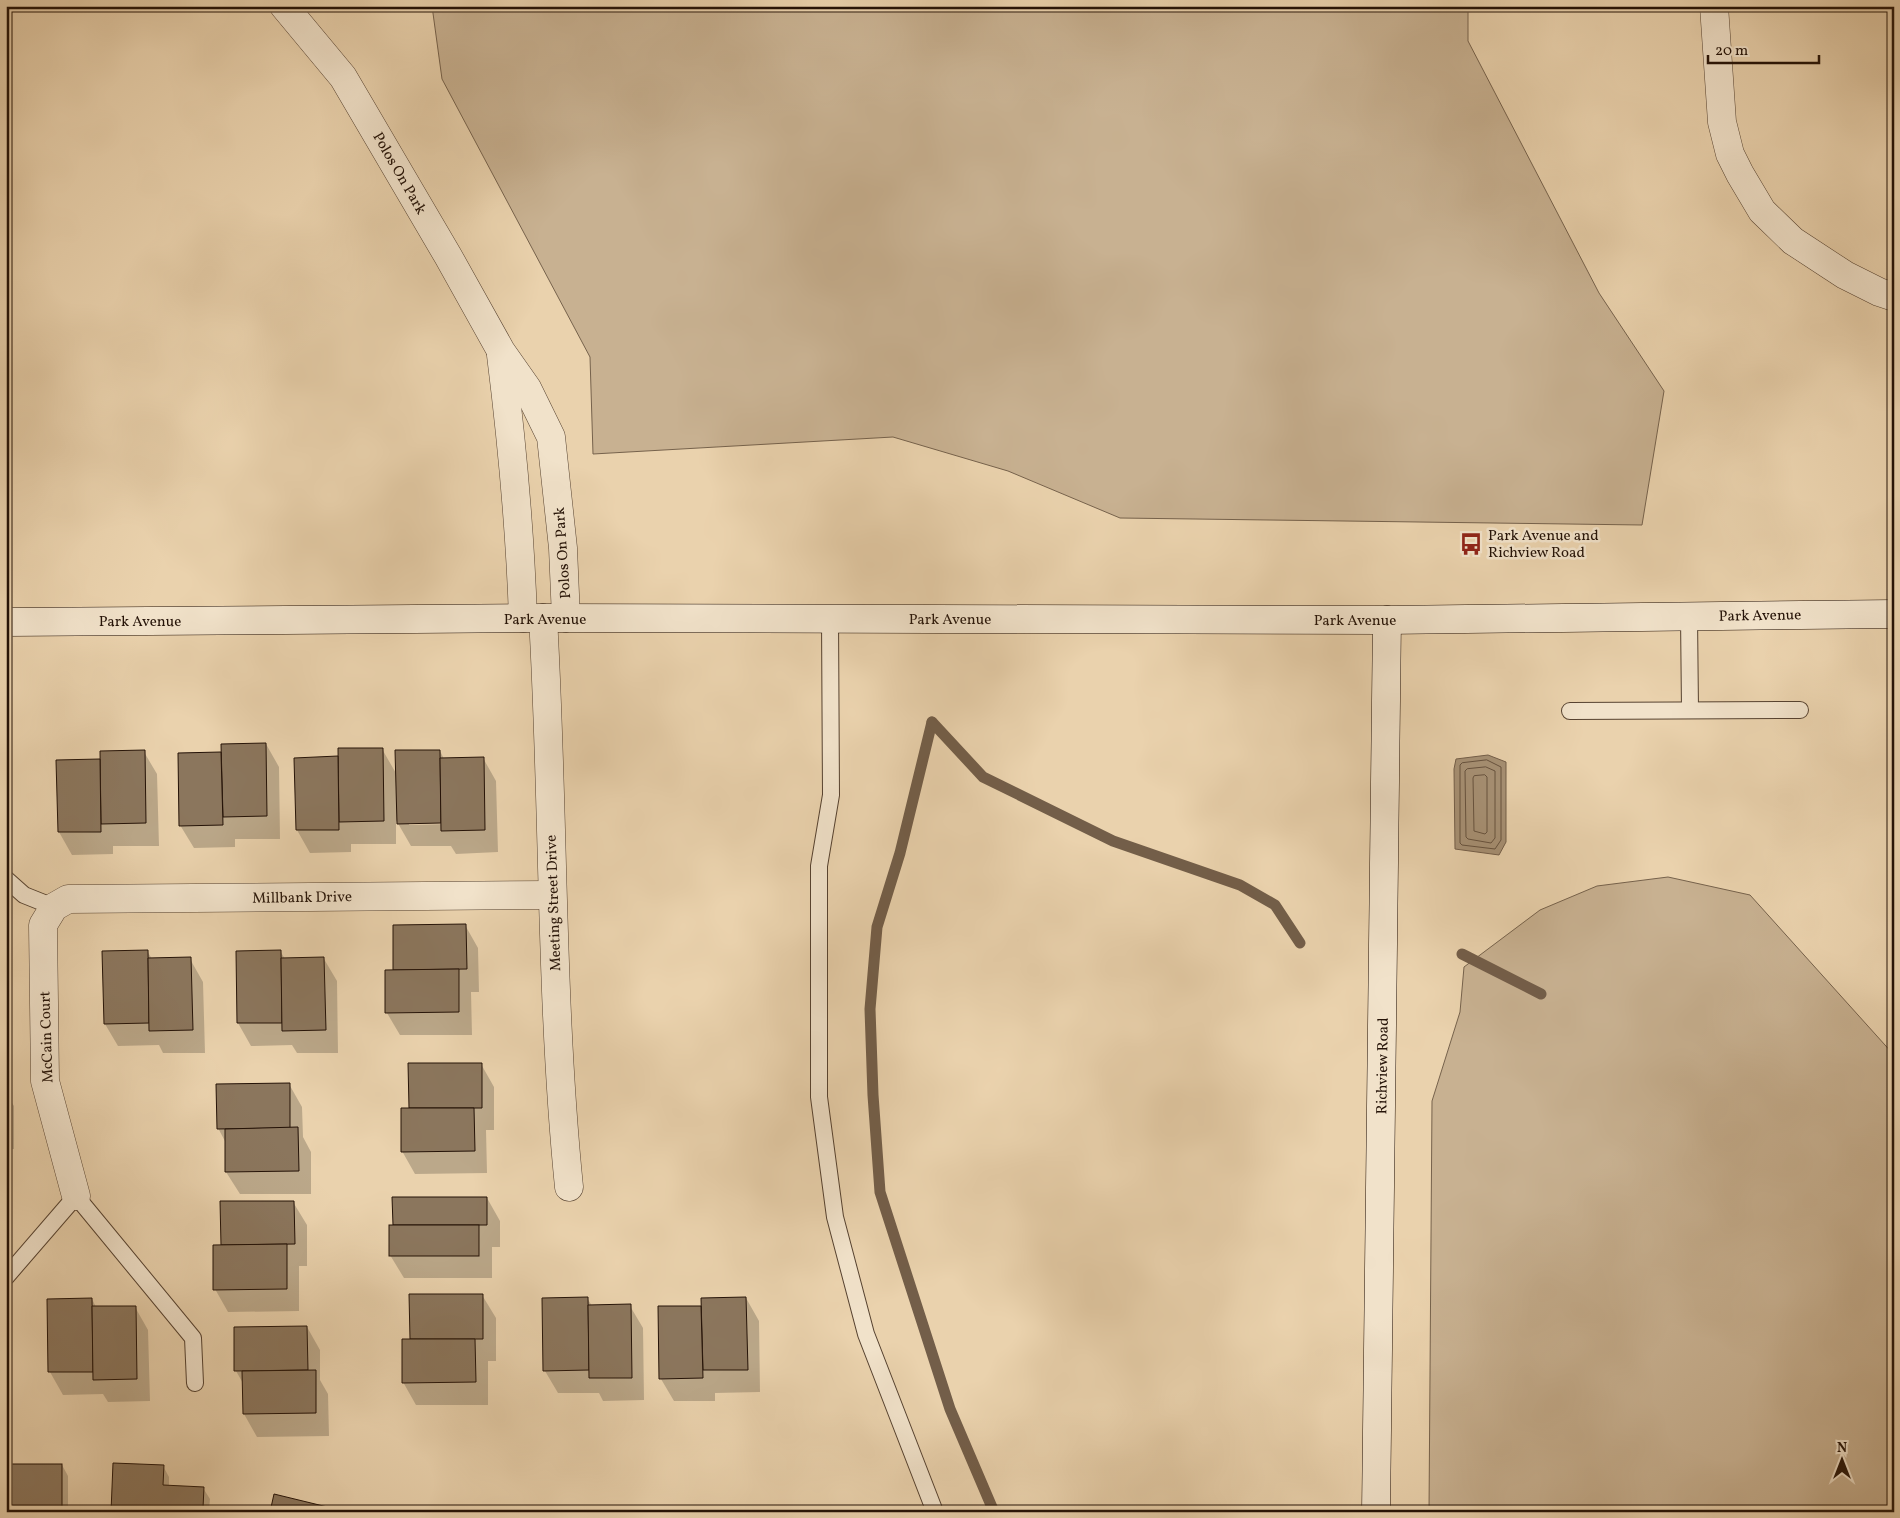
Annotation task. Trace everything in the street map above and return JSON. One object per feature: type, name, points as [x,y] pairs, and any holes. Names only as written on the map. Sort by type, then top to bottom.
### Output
[{"type":"street","name":"Polos On Park","points":[[284,6],[343,77],[448,256],[501,351],[527,388],[551,437],[563,548],[544,618]]},
{"type":"street","points":[[1714,6],[1722,122],[1730,154],[1762,211],[1793,241],[1845,275],[1879,292],[1894,297]]},
{"type":"street","name":"Polos On Park","points":[[501,351],[519,526],[544,618]]},
{"type":"street","name":"Park Avenue","points":[[6,622],[544,618],[1387,620],[1894,614]]},
{"type":"street","name":"Meeting Street Drive","points":[[544,618],[551,894],[568,1187]]},
{"type":"street","name":"Richview Road","points":[[1376,1512],[1387,620]]},
{"type":"street","name":"Millbank Drive","points":[[54,908],[68,900],[551,894]]},
{"type":"street","name":"McCain Court","points":[[54,908],[43,925],[45,1081],[76,1196]]},
{"type":"lane","points":[[1689,616],[1690,710]]},
{"type":"lane","points":[[830,618],[831,795],[820,866],[820,1097],[835,1218],[864,1325],[935,1512]]},
{"type":"lane","points":[[1570,711],[1800,710]]},
{"type":"lane","points":[[6,879],[24,894],[54,908]]},
{"type":"lane","points":[[6,1277],[76,1196],[193,1338],[195,1383]]},
{"type":"shaded area","points":[[432,6],[1468,6],[1468,41],[1599,293],[1664,391],[1642,525],[1120,518],[1008,471],[893,437],[593,454],[590,357],[442,79]]},
{"type":"shaded area","points":[[1668,877],[1750,895],[1894,1055],[1894,1512],[1429,1512],[1432,1101],[1460,1012],[1464,967],[1540,910],[1597,886]]},
{"type":"water","points":[[1488,755],[1506,762],[1506,842],[1499,855],[1455,849],[1454,769],[1456,759]]},
{"type":"building","points":[[266,743],[267,816],[223,817],[221,744]]},
{"type":"building","points":[[338,748],[383,748],[384,821],[339,822]]},
{"type":"building","points":[[145,750],[146,823],[101,824],[100,751]]},
{"type":"building","points":[[395,750],[440,750],[441,823],[397,824]]},
{"type":"building","points":[[221,752],[223,825],[179,826],[178,753]]},
{"type":"building","points":[[338,756],[339,830],[296,830],[294,758]]},
{"type":"building","points":[[484,757],[485,830],[441,831],[440,758]]},
{"type":"building","points":[[100,759],[101,832],[58,832],[56,760]]},
{"type":"building","points":[[466,924],[467,969],[393,970],[393,925]]},
{"type":"building","points":[[148,950],[149,1023],[104,1024],[102,951]]},
{"type":"building","points":[[281,950],[282,1023],[237,1023],[236,951]]},
{"type":"building","points":[[191,957],[193,1030],[149,1031],[148,958]]},
{"type":"building","points":[[324,957],[326,1030],[282,1031],[281,958]]},
{"type":"building","points":[[459,969],[459,1012],[385,1013],[385,970]]},
{"type":"building","points":[[408,1063],[482,1063],[482,1108],[409,1108]]},
{"type":"building","points":[[290,1083],[290,1128],[217,1129],[216,1084]]},
{"type":"building","points":[[401,1108],[474,1108],[475,1151],[401,1152]]},
{"type":"building","points":[[298,1127],[299,1171],[225,1172],[225,1129]]},
{"type":"building","points":[[392,1197],[487,1197],[487,1225],[393,1225]]},
{"type":"building","points":[[220,1201],[294,1201],[295,1244],[221,1245]]},
{"type":"building","points":[[389,1225],[479,1225],[479,1256],[389,1256]]},
{"type":"building","points":[[287,1244],[287,1289],[213,1290],[213,1245]]},
{"type":"building","points":[[409,1294],[483,1294],[483,1339],[410,1339]]},
{"type":"building","points":[[588,1297],[589,1370],[543,1371],[542,1298]]},
{"type":"building","points":[[746,1297],[748,1370],[703,1370],[701,1298]]},
{"type":"building","points":[[92,1298],[93,1372],[48,1372],[47,1299]]},
{"type":"building","points":[[631,1304],[632,1378],[589,1378],[588,1305]]},
{"type":"building","points":[[92,1306],[136,1306],[137,1379],[93,1380]]},
{"type":"building","points":[[658,1306],[701,1306],[703,1378],[659,1379]]},
{"type":"building","points":[[307,1326],[308,1370],[234,1371],[234,1327]]},
{"type":"building","points":[[402,1339],[475,1339],[476,1382],[402,1383]]},
{"type":"building","points":[[316,1370],[316,1413],[243,1414],[242,1371]]},
{"type":"building","points":[[113,1463],[164,1465],[163,1485],[204,1487],[203,1508],[218,1508],[218,1512],[111,1512]]},
{"type":"building","points":[[6,1464],[62,1464],[62,1512],[6,1512]]},
{"type":"building","points":[[274,1494],[348,1512],[270,1512]]},
{"type":"waterway","points":[[932,722],[900,853],[877,927],[870,1009],[873,1095],[880,1192],[950,1409],[994,1512]]},
{"type":"waterway","points":[[932,722],[983,777],[1113,841],[1240,885],[1275,905],[1300,943]]},
{"type":"waterway","points":[[1462,954],[1541,994]]},
{"type":"place","name":"Park Avenue and Richview Road","points":[[1471,544]]}]
